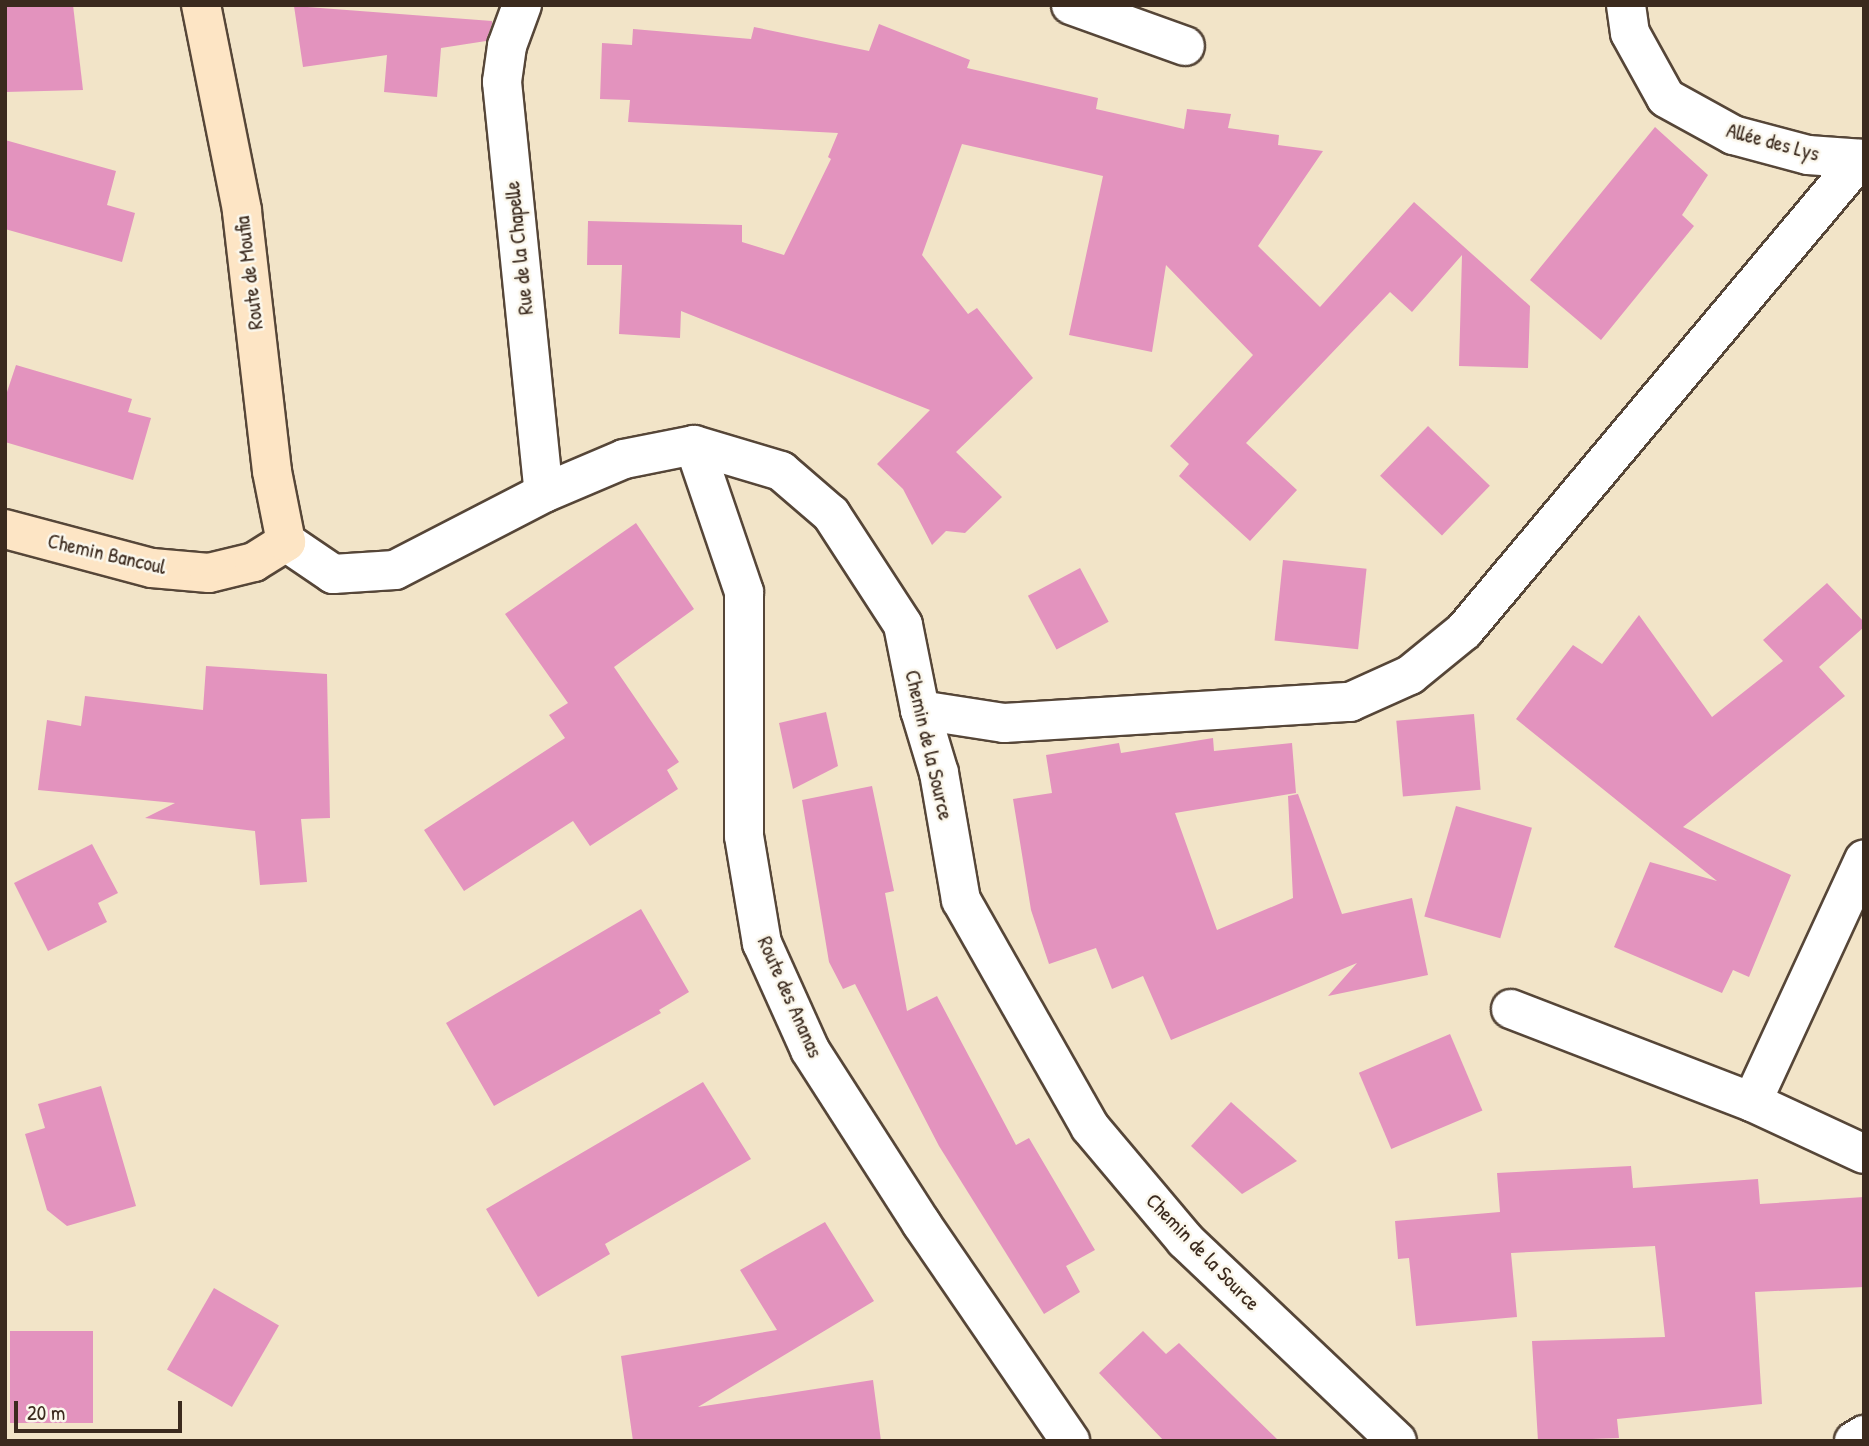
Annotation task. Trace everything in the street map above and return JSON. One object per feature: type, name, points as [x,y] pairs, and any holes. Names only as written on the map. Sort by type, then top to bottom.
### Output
[{"type":"main road","name":"Route de Moufia","points":[[201,5],[242,210],[272,471],[286,542]]},
{"type":"main road","name":"Chemin Bancoul","points":[[5,529],[152,568],[209,573],[254,562],[286,542]]},
{"type":"street","name":"Rue de la Chapelle","points":[[522,5],[507,46],[502,82],[544,493]]},
{"type":"street","points":[[1071,5],[1185,46]]},
{"type":"street","name":"Allée des Lys","points":[[1626,5],[1630,33],[1667,99],[1733,135],[1808,155],[1862,159]]},
{"type":"street","points":[[920,710],[1004,723],[1350,702],[1410,675],[1464,631],[1862,159]]},
{"type":"street","name":"Chemin de la Source","points":[[286,542],[333,574],[396,570],[544,493],[624,459],[694,445],[781,471],[831,514],[904,625],[920,710],[939,773],[961,900],[1090,1127],[1185,1240],[1397,1441]]},
{"type":"street","name":"Route des Ananas","points":[[694,445],[744,592],[744,836],[762,943],[810,1050],[921,1223],[1070,1441]]},
{"type":"street","points":[[1752,1102],[1864,860]]},
{"type":"street","points":[[1511,1009],[1752,1102],[1864,1154]]},
{"type":"street","points":[[1854,1441],[1864,1435]]},
{"type":"building","points":[[5,5],[73,5],[83,90],[5,92]]},
{"type":"building","points":[[294,6],[492,21],[492,24],[486,41],[441,48],[437,97],[384,92],[387,55],[303,67]]},
{"type":"building","points":[[879,24],[970,60],[967,68],[1098,98],[1096,109],[1184,129],[1187,109],[1231,114],[1228,128],[1279,135],[1278,145],[1323,151],[1258,246],[1320,307],[1414,202],[1530,306],[1528,368],[1459,366],[1462,255],[1412,312],[1390,292],[1246,443],[1297,490],[1250,541],[1179,476],[1189,464],[1170,446],[1253,355],[1166,265],[1152,352],[1069,335],[1103,176],[962,144],[922,255],[968,314],[977,308],[1033,378],[956,452],[1002,497],[965,533],[946,531],[932,545],[903,489],[877,464],[930,410],[681,311],[680,338],[619,334],[622,265],[587,265],[588,221],[742,225],[742,242],[784,255],[831,159],[828,157],[838,133],[628,122],[630,100],[600,99],[602,43],[632,45],[633,29],[751,39],[754,27],[869,51]]},
{"type":"building","points":[[1655,127],[1708,175],[1682,215],[1694,226],[1601,340],[1530,280]]},
{"type":"building","points":[[5,140],[116,171],[107,205],[135,213],[122,262],[5,229]]},
{"type":"building","points":[[16,365],[132,399],[128,412],[151,418],[133,480],[5,442],[5,398]]},
{"type":"building","points":[[1428,426],[1490,486],[1442,535],[1380,476]]},
{"type":"building","points":[[636,523],[694,609],[614,667],[679,762],[667,770],[678,789],[590,846],[573,821],[464,891],[424,830],[565,738],[549,715],[568,703],[505,614]]},
{"type":"building","points":[[1283,560],[1367,569],[1358,649],[1275,641]]},
{"type":"building","points":[[1080,568],[1109,622],[1057,650],[1028,596]]},
{"type":"building","points":[[1827,583],[1864,622],[1864,627],[1819,667],[1845,696],[1683,827],[1791,875],[1749,977],[1733,970],[1722,993],[1614,947],[1650,862],[1717,881],[1516,719],[1573,645],[1602,664],[1639,615],[1712,717],[1783,661],[1763,640]]},
{"type":"building","points":[[206,666],[327,674],[330,818],[301,819],[307,882],[260,885],[255,831],[145,818],[175,803],[38,790],[47,720],[81,726],[85,696],[203,710]]},
{"type":"building","points":[[826,712],[838,766],[793,789],[779,723]]},
{"type":"building","points":[[1474,714],[1481,790],[1403,797],[1396,721]]},
{"type":"building","points":[[1213,738],[1214,751],[1292,743],[1296,793],[1175,813],[1217,930],[1293,898],[1288,796],[1298,794],[1342,914],[1412,898],[1428,975],[1328,996],[1357,963],[1171,1040],[1143,976],[1112,989],[1096,948],[1049,964],[1031,910],[1013,799],[1052,793],[1046,755],[1119,743],[1121,753]]},
{"type":"building","points":[[872,786],[894,891],[885,893],[907,1011],[937,996],[1016,1145],[1029,1138],[1095,1250],[1066,1266],[1080,1292],[1044,1314],[939,1146],[855,984],[843,989],[829,962],[802,800]]},
{"type":"building","points":[[1456,806],[1532,828],[1500,938],[1424,917]]},
{"type":"building","points":[[92,844],[118,893],[98,903],[107,922],[48,951],[14,883]]},
{"type":"building","points":[[641,909],[689,992],[659,1010],[661,1013],[494,1106],[446,1023]]},
{"type":"building","points":[[1450,1034],[1482,1110],[1391,1149],[1359,1073]]},
{"type":"building","points":[[703,1082],[751,1159],[605,1244],[610,1254],[538,1297],[486,1209]]},
{"type":"building","points":[[101,1086],[136,1206],[67,1226],[47,1210],[25,1134],[45,1128],[38,1104]]},
{"type":"building","points":[[1231,1102],[1297,1161],[1242,1194],[1191,1146]]},
{"type":"building","points":[[1631,1166],[1633,1188],[1758,1179],[1760,1204],[1864,1197],[1864,1287],[1755,1292],[1762,1404],[1617,1419],[1619,1438],[1538,1441],[1532,1341],[1665,1337],[1655,1246],[1511,1253],[1517,1317],[1416,1326],[1409,1258],[1398,1259],[1395,1221],[1500,1212],[1497,1173]]},
{"type":"building","points":[[825,1222],[874,1301],[698,1407],[873,1380],[881,1441],[633,1441],[621,1356],[777,1330],[740,1270]]},
{"type":"building","points":[[214,1288],[279,1326],[232,1407],[167,1369]]},
{"type":"building","points":[[10,1331],[93,1331],[93,1423],[10,1423]]},
{"type":"building","points":[[1143,1331],[1166,1354],[1179,1343],[1279,1441],[1164,1441],[1099,1373]]}]
